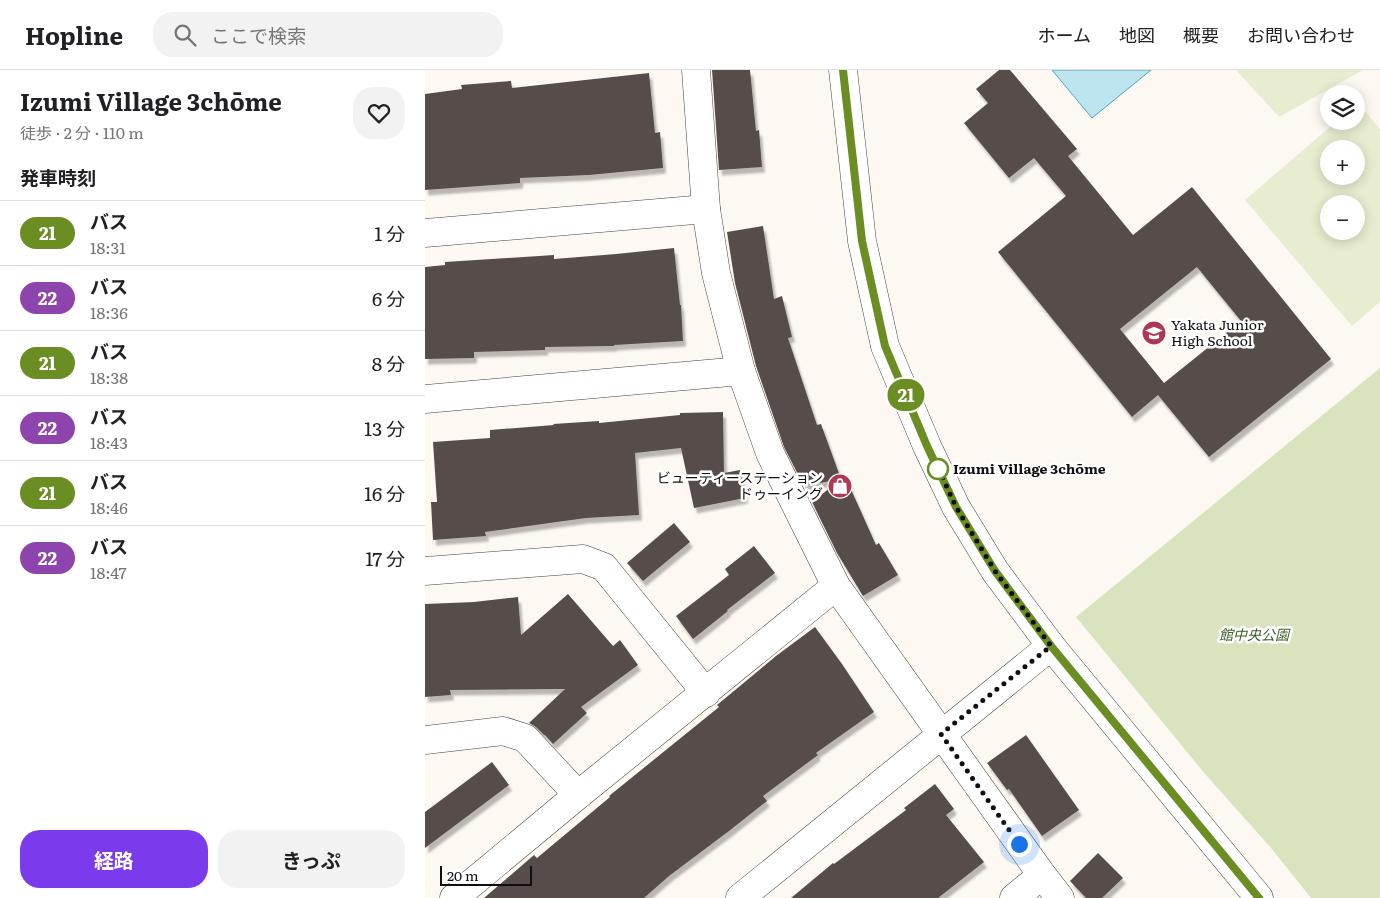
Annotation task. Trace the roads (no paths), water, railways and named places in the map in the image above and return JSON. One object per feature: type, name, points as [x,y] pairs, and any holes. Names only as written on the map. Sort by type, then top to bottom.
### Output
[{"type":"street","points":[[695,70],[706,209],[717,273],[741,371],[770,453],[836,586],[1060,898]]},
{"type":"street","points":[[843,70],[845,102],[862,241],[885,346],[927,446],[956,507],[995,571],[1051,646],[1259,898]]},
{"type":"street","points":[[425,233],[706,209]]},
{"type":"street","points":[[425,399],[741,371]]},
{"type":"street","points":[[425,571],[583,559],[604,567],[705,693]]},
{"type":"street","points":[[454,898],[836,586]]},
{"type":"street","points":[[740,898],[1051,646]]},
{"type":"street","points":[[425,740],[503,731],[525,738],[578,795]]},
{"type":"street","points":[[1014,898],[1042,875]]},
{"type":"water","points":[[1052,70],[1151,70],[1092,118]]},
{"type":"place","name":"Yakata Junior High School","points":[[1154,333]]},
{"type":"place","name":"Izumi Village 3chōme","points":[[938,469]]},
{"type":"place","name":"ビューティーステーション ドゥーイング","points":[[840,486]]},
{"type":"park label","name":"館中央公園","points":[[1254,635]]}]
